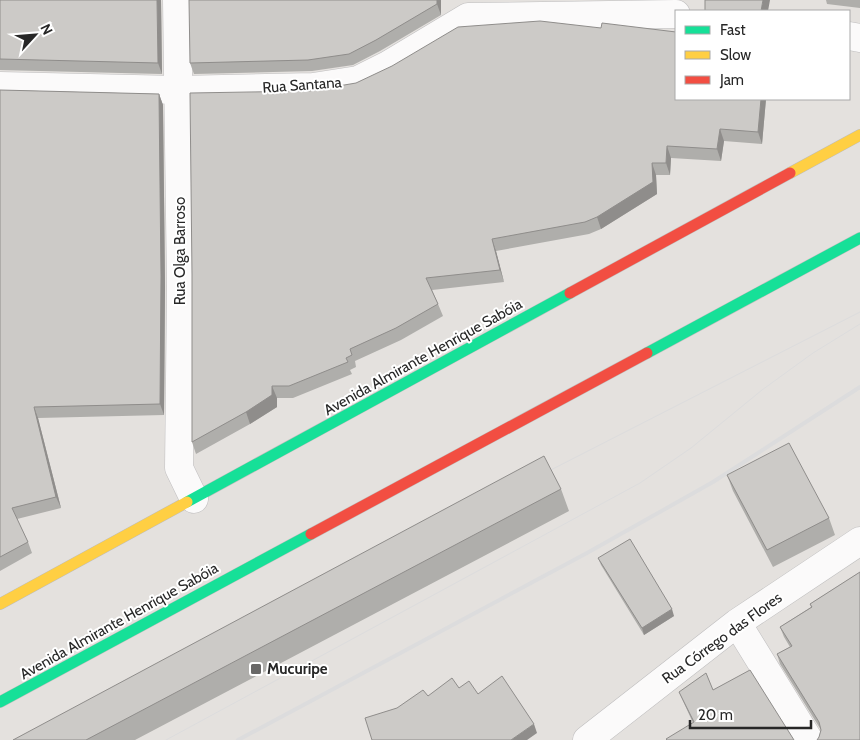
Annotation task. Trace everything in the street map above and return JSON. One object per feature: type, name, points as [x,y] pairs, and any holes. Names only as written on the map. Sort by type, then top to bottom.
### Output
[{"type":"highway","name":"Avenida Almirante Henrique Sabóia","points":[[0,604],[860,135]]},
{"type":"highway","name":"Avenida Almirante Henrique Sabóia","points":[[0,702],[860,238]]},
{"type":"street","name":"Rua Olga Barroso","points":[[177,0],[181,287],[179,468],[194,499]]},
{"type":"street","name":"Rua Santana","points":[[0,86],[178,90],[313,87],[358,80],[388,64],[468,8],[675,14]]},
{"type":"street","name":"Rua Córrego das Flores","points":[[587,740],[737,623],[860,541]]},
{"type":"street","points":[[737,623],[809,740]]},
{"type":"building","points":[[0,0],[157,0],[158,63],[0,59]]},
{"type":"building","points":[[189,0],[437,0],[437,4],[349,54],[308,60],[190,63]]},
{"type":"building","points":[[705,0],[763,0],[761,10],[705,10]]},
{"type":"building","points":[[540,21],[601,28],[602,23],[675,32],[675,100],[761,100],[758,132],[720,129],[717,149],[667,146],[666,163],[652,163],[653,182],[597,217],[585,222],[492,239],[500,270],[426,278],[438,304],[396,328],[350,349],[352,355],[346,358],[348,362],[289,386],[272,386],[272,395],[192,442],[190,93],[309,91],[356,83],[392,66],[458,27]]},
{"type":"building","points":[[0,90],[159,94],[161,276],[160,404],[34,407],[56,497],[12,508],[28,542],[0,557]]},
{"type":"building","points":[[789,443],[829,518],[767,550],[727,475]]},
{"type":"building","points":[[544,456],[561,489],[86,740],[13,740]]},
{"type":"building","points":[[630,539],[672,609],[642,628],[598,558]]},
{"type":"building","points":[[860,572],[860,740],[817,740],[821,730],[819,722],[777,654],[792,646],[780,627],[812,607],[810,604]]},
{"type":"building","points":[[750,670],[794,740],[666,739],[694,722],[679,692],[706,673],[713,690]]},
{"type":"building","points":[[502,676],[534,724],[511,740],[372,740],[365,718],[397,708],[423,690],[428,696],[452,678],[459,688],[469,681],[478,694]]},
{"type":"tram line","points":[[539,476],[860,312]]},
{"type":"tram line","points":[[166,740],[640,483],[691,448],[762,390],[813,353],[860,324]]},
{"type":"railway","points":[[238,740],[587,553],[713,482],[860,387]]},
{"type":"traffic: fast","points":[[647,353],[860,238]]},
{"type":"traffic: fast","points":[[187,502],[570,293]]},
{"type":"traffic: fast","points":[[0,702],[311,534]]},
{"type":"traffic: slow","points":[[790,173],[860,135]]},
{"type":"traffic: slow","points":[[0,604],[187,502]]},
{"type":"traffic: jam","points":[[570,293],[790,173]]},
{"type":"traffic: jam","points":[[311,534],[647,353]]},
{"type":"place","name":"Mucuripe","points":[[256,669]]}]
